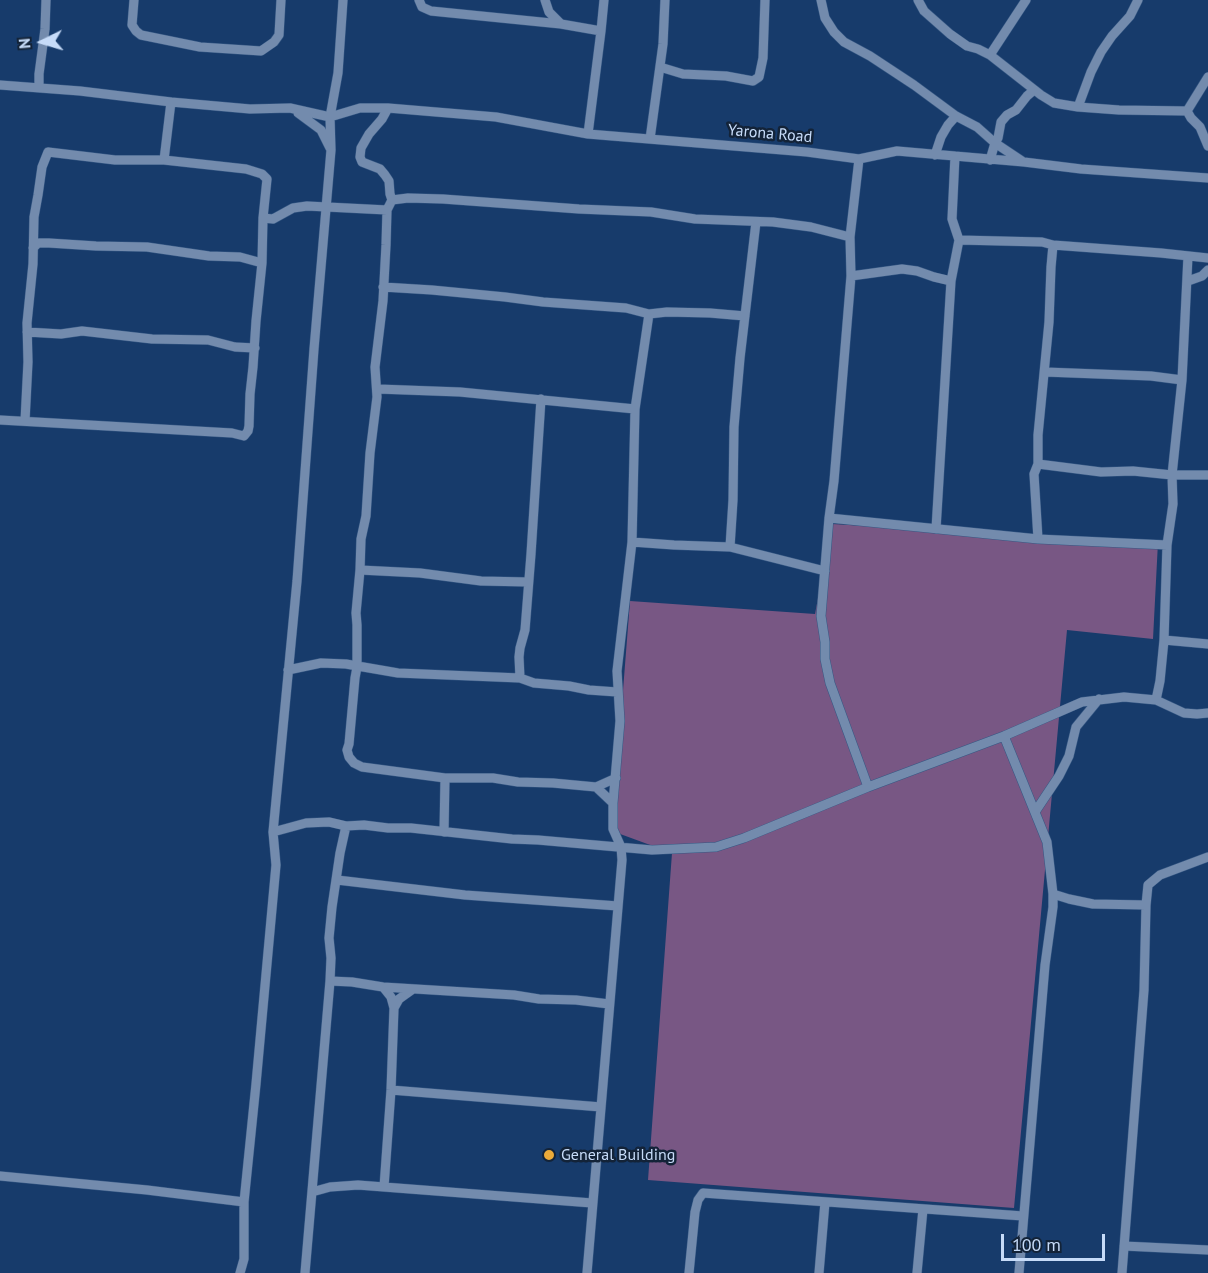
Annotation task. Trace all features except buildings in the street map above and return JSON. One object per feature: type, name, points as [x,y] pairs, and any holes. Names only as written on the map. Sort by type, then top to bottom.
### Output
[{"type":"street","points":[[39,87],[46,0]]},
{"type":"street","points":[[134,0],[132,25],[141,35],[200,47],[261,51],[274,42],[279,35],[281,0]]},
{"type":"street","points":[[240,1273],[244,1259],[244,1202],[276,865],[273,832],[297,581],[331,150],[330,117],[338,73],[343,0]]},
{"type":"street","points":[[418,0],[422,7],[431,10],[561,24],[601,31]]},
{"type":"street","points":[[545,0],[549,12],[561,24]]},
{"type":"street","points":[[588,134],[604,0]]},
{"type":"street","points":[[650,139],[660,67],[665,0]]},
{"type":"street","points":[[660,67],[683,74],[726,76],[753,81],[759,77],[763,58],[765,0]]},
{"type":"street","points":[[821,0],[825,18],[844,42],[914,85],[1024,162]]},
{"type":"street","points":[[918,0],[924,11],[950,34],[967,46],[990,55],[1054,103],[1119,110],[1187,111]]},
{"type":"street","points":[[990,55],[1026,0]]},
{"type":"street","points":[[1078,107],[1101,52],[1130,16],[1138,0]]},
{"type":"street","points":[[1187,111],[1208,77]]},
{"type":"street","points":[[0,85],[250,109],[290,108],[330,117]]},
{"type":"street","points":[[990,160],[1001,122],[1016,110],[1034,90]]},
{"type":"street","points":[[164,160],[171,102]]},
{"type":"street","points":[[290,108],[321,130],[331,150]]},
{"type":"street","name":"Yarona Road","points":[[330,117],[360,108],[388,108],[496,117],[588,134],[795,151],[859,159],[897,151],[1081,169],[1208,178]]},
{"type":"street","points":[[388,108],[369,134],[361,148],[360,157],[362,162],[380,169],[385,175],[389,182],[392,200],[387,210],[384,286],[375,367],[378,389],[370,453],[366,516],[361,540],[356,613],[357,667],[347,750],[349,757],[362,767],[446,778],[493,778],[518,782],[596,787],[616,778]]},
{"type":"street","points":[[1187,111],[1200,127],[1208,146]]},
{"type":"street","points":[[935,155],[948,125],[956,116]]},
{"type":"street","points":[[0,420],[232,433],[244,436],[249,426],[249,394],[262,263],[262,218],[267,179],[262,174],[246,169],[164,160],[115,160],[48,152],[42,167],[34,217],[27,332],[25,421]]},
{"type":"street","points":[[936,529],[951,281],[959,240],[952,219],[955,156]]},
{"type":"street","points":[[859,159],[850,237],[851,276],[834,481],[820,616],[830,683],[868,787]]},
{"type":"street","points":[[392,200],[443,199],[651,212],[695,219],[772,222],[811,227],[850,237]]},
{"type":"street","points":[[262,218],[273,219],[293,208],[307,206],[387,210]]},
{"type":"street","points":[[730,547],[734,427],[756,222]]},
{"type":"street","points":[[959,240],[1042,242],[1053,245],[1208,258]]},
{"type":"street","points":[[33,248],[38,243],[147,247],[209,256],[240,257],[262,263]]},
{"type":"street","points":[[1038,538],[1034,474],[1038,464],[1038,435],[1045,372],[1053,245]]},
{"type":"street","points":[[1156,700],[1164,640],[1167,545],[1173,504],[1172,475],[1182,380],[1188,256]]},
{"type":"street","points":[[851,276],[902,269],[951,281]]},
{"type":"street","points":[[1188,281],[1202,276],[1208,270]]},
{"type":"street","points":[[384,286],[626,309],[649,314],[667,312],[745,316]]},
{"type":"street","points":[[587,1273],[622,860],[621,847],[614,829],[613,803],[620,722],[617,671],[632,542],[635,409],[649,314]]},
{"type":"street","points":[[27,332],[62,334],[82,331],[152,339],[208,340],[235,347],[255,348]]},
{"type":"street","points":[[1045,372],[1151,376],[1182,380]]},
{"type":"street","points":[[378,389],[460,392],[635,409]]},
{"type":"street","points":[[520,678],[519,657],[525,630],[541,399]]},
{"type":"street","points":[[1038,464],[1101,472],[1133,471],[1172,475],[1208,475]]},
{"type":"street","points":[[829,518],[1038,538],[1167,545]]},
{"type":"street","points":[[632,542],[730,547],[825,571]]},
{"type":"street","points":[[360,570],[420,573],[481,581],[528,582]]},
{"type":"street","points":[[1164,640],[1208,644]]},
{"type":"street","points":[[288,670],[321,663],[346,664],[398,673],[520,678],[534,683],[618,692]]},
{"type":"street","points":[[273,832],[306,823],[329,822],[346,826],[411,828],[652,850],[716,847],[1004,736],[1082,702],[1124,697],[1156,700],[1184,713],[1208,713]]},
{"type":"street","points":[[1035,812],[1059,776],[1069,756],[1076,727],[1099,699]]},
{"type":"street","points":[[1004,736],[1047,842],[1053,894],[1018,1273]]},
{"type":"street","points":[[444,832],[446,778]]},
{"type":"street","points":[[596,787],[613,803]]},
{"type":"street","points":[[305,1273],[330,981],[329,938],[340,853],[346,826]]},
{"type":"street","points":[[1122,1273],[1144,990],[1148,885],[1160,875],[1208,856]]},
{"type":"street","points":[[337,880],[465,895],[618,906]]},
{"type":"street","points":[[1053,894],[1093,904],[1146,905]]},
{"type":"street","points":[[1053,907],[1069,899]]},
{"type":"street","points":[[330,981],[609,1004]]},
{"type":"street","points":[[383,987],[391,998],[394,1008],[384,1187]]},
{"type":"street","points":[[394,1008],[399,999],[413,989]]},
{"type":"street","points":[[391,1090],[601,1107]]},
{"type":"street","points":[[0,1176],[244,1202]]},
{"type":"street","points":[[312,1192],[330,1186],[358,1185],[592,1203]]},
{"type":"street","points":[[689,1273],[695,1212],[698,1200],[704,1193],[1023,1216]]},
{"type":"street","points":[[819,1273],[825,1202]]},
{"type":"street","points":[[917,1273],[923,1209]]},
{"type":"street","points":[[1124,1246],[1208,1250]]},
{"type":"shaded area","points":[[832,524],[1158,542],[1153,639],[1067,630],[1014,1208],[648,1180],[672,853],[612,831],[630,601],[815,614]]},
{"type":"place","name":"General Building","points":[[549,1155]]}]
